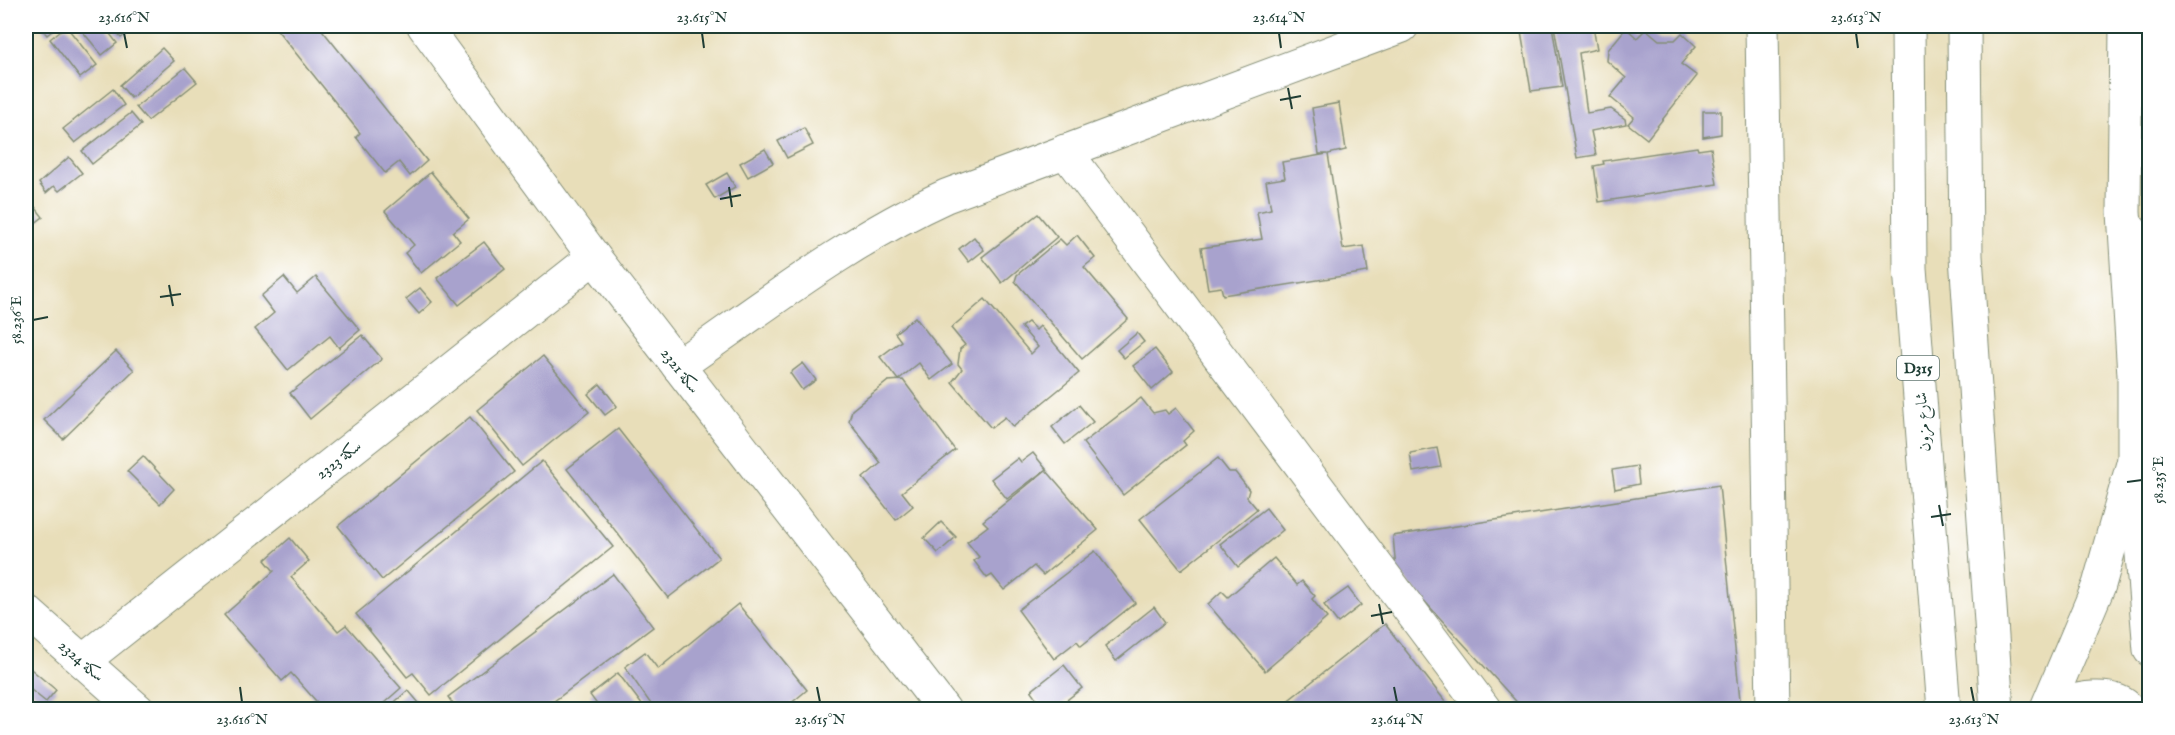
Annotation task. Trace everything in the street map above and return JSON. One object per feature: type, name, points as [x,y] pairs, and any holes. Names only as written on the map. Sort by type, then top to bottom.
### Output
[{"type":"street","name":"سكة 2321","points":[[424,26],[594,257],[944,710]]},
{"type":"street","points":[[678,366],[866,237],[904,215],[946,196],[1402,26]]},
{"type":"street","points":[[1762,26],[1773,710]]},
{"type":"street","name":"شارع مزون","points":[[1908,26],[1910,268],[1944,710]]},
{"type":"street","points":[[1964,26],[1966,256],[1997,710]]},
{"type":"street","points":[[2126,26],[2124,212],[2142,362],[2134,460],[2150,650]]},
{"type":"street","points":[[1065,151],[1485,710]]},
{"type":"street","name":"سكة 2323","points":[[83,661],[594,257]]},
{"type":"street","points":[[2046,710],[2099,585],[2134,460]]},
{"type":"street","name":"سكة 2324","points":[[26,611],[138,710]]},
{"type":"street","points":[[2055,710],[2068,701],[2095,698],[2125,704],[2130,710]]},
{"type":"lane","points":[[2124,212],[2150,244]]},
{"type":"building","points":[[39,26],[58,26],[47,35]]},
{"type":"building","points":[[66,26],[97,65],[80,78],[50,39]]},
{"type":"building","points":[[78,26],[104,26],[117,43],[102,55]]},
{"type":"building","points":[[111,26],[130,26],[133,29],[121,38]]},
{"type":"building","points":[[274,26],[319,26],[427,161],[410,176],[399,162],[385,173],[356,137],[360,133]]},
{"type":"building","points":[[1520,26],[1552,26],[1562,87],[1531,91]]},
{"type":"building","points":[[1554,26],[1593,26],[1597,49],[1579,53],[1587,113],[1611,109],[1625,119],[1626,124],[1591,131],[1596,155],[1577,158]]},
{"type":"building","points":[[1626,28],[1637,38],[1646,29],[1659,40],[1675,40],[1682,33],[1696,46],[1681,64],[1697,76],[1647,139],[1628,124],[1634,117],[1610,97],[1626,78],[1607,61],[1608,50]]},
{"type":"building","points":[[162,48],[174,61],[131,98],[120,85]]},
{"type":"building","points":[[185,68],[197,82],[148,121],[136,107]]},
{"type":"building","points":[[113,89],[124,105],[75,143],[63,129]]},
{"type":"building","points":[[1339,103],[1346,150],[1328,154],[1343,249],[1364,246],[1368,272],[1223,295],[1221,287],[1208,289],[1201,248],[1262,239],[1257,212],[1271,209],[1266,181],[1285,178],[1282,162],[1327,154],[1319,154],[1312,108]]},
{"type":"building","points":[[1703,111],[1721,111],[1721,134],[1703,137]]},
{"type":"building","points":[[131,113],[141,125],[92,164],[82,151]]},
{"type":"building","points":[[804,128],[813,145],[787,158],[778,141]]},
{"type":"building","points":[[1697,147],[1698,150],[1711,148],[1717,184],[1599,202],[1594,166],[1604,164],[1603,161]]},
{"type":"building","points":[[765,149],[773,163],[748,177],[740,163]]},
{"type":"building","points":[[69,157],[82,173],[59,191],[54,186],[46,193],[39,183]]},
{"type":"building","points":[[431,172],[469,219],[453,232],[460,241],[421,273],[405,253],[414,245],[385,211]]},
{"type":"building","points":[[727,173],[735,187],[715,199],[706,185]]},
{"type":"building","points":[[26,202],[28,205],[32,203],[43,217],[26,230]]},
{"type":"building","points":[[1038,214],[1057,237],[1002,283],[982,257]]},
{"type":"building","points":[[1077,235],[1095,258],[1084,267],[1128,319],[1082,359],[1015,281],[1017,275],[1060,239],[1066,245]]},
{"type":"building","points":[[974,237],[984,250],[969,262],[959,249]]},
{"type":"building","points":[[484,242],[505,269],[459,305],[437,278]]},
{"type":"building","points":[[284,277],[297,293],[316,277],[360,330],[339,348],[330,336],[288,370],[255,329],[274,313],[261,296]]},
{"type":"building","points":[[420,288],[432,302],[419,314],[406,299]]},
{"type":"building","points":[[985,299],[1031,354],[1038,347],[1021,327],[1028,322],[1036,330],[1040,326],[1079,373],[1013,427],[1005,417],[991,428],[952,382],[962,369],[958,364],[960,349],[965,345],[951,328]]},
{"type":"building","points":[[915,317],[952,364],[931,380],[919,363],[898,380],[880,357],[901,341],[895,333]]},
{"type":"building","points":[[1137,333],[1144,342],[1124,358],[1117,350]]},
{"type":"building","points":[[362,335],[382,359],[310,419],[290,393]]},
{"type":"building","points":[[1155,349],[1173,372],[1152,390],[1133,366]]},
{"type":"building","points":[[116,351],[134,370],[63,439],[44,420]]},
{"type":"building","points":[[543,356],[589,412],[522,466],[477,410]]},
{"type":"building","points":[[803,363],[816,380],[802,390],[790,373]]},
{"type":"building","points":[[903,380],[955,450],[902,492],[913,506],[896,520],[863,478],[881,463],[849,421],[852,410],[888,381]]},
{"type":"building","points":[[600,384],[617,406],[605,415],[588,394]]},
{"type":"building","points":[[1141,398],[1153,413],[1165,410],[1168,414],[1176,408],[1194,431],[1183,441],[1186,445],[1123,495],[1083,443]]},
{"type":"building","points":[[1079,405],[1093,422],[1065,444],[1052,427]]},
{"type":"building","points":[[470,417],[514,472],[382,580],[338,526]]},
{"type":"building","points":[[618,429],[719,558],[668,598],[567,469]]},
{"type":"building","points":[[1437,448],[1441,467],[1413,472],[1410,453]]},
{"type":"building","points":[[1033,453],[1046,469],[1007,499],[991,479],[1018,458],[1021,462]]},
{"type":"building","points":[[143,456],[174,489],[160,504],[127,471]]},
{"type":"building","points":[[1218,458],[1229,472],[1235,472],[1249,490],[1247,497],[1257,509],[1181,570],[1140,519]]},
{"type":"building","points":[[542,461],[613,547],[431,695],[413,673],[407,677],[356,614]]},
{"type":"building","points":[[1637,466],[1639,484],[1615,489],[1612,470]]},
{"type":"building","points":[[1046,470],[1098,530],[1043,575],[1034,566],[1004,590],[992,575],[987,578],[974,561],[979,557],[967,542],[988,526],[983,521]]},
{"type":"building","points":[[1719,485],[1741,710],[1524,710],[1396,570],[1393,536]]},
{"type":"building","points":[[1266,508],[1283,530],[1238,567],[1220,544]]},
{"type":"building","points":[[941,522],[956,537],[938,553],[924,538]]},
{"type":"building","points":[[290,538],[309,561],[291,577],[338,631],[346,625],[401,688],[376,710],[324,710],[291,673],[282,681],[224,615],[274,571],[265,560]]},
{"type":"building","points":[[1095,551],[1135,603],[1081,646],[1077,641],[1054,659],[1018,610]]},
{"type":"building","points":[[1274,558],[1297,585],[1302,581],[1315,596],[1312,599],[1327,618],[1265,671],[1208,604],[1222,591],[1228,597]]},
{"type":"building","points":[[613,574],[653,627],[542,710],[457,710],[448,697]]},
{"type":"building","points":[[1348,588],[1361,605],[1338,623],[1324,605]]},
{"type":"building","points":[[738,604],[807,690],[783,710],[655,710],[625,667],[645,652],[658,669]]},
{"type":"building","points":[[1154,607],[1165,622],[1116,661],[1105,646]]},
{"type":"building","points":[[1385,624],[1452,710],[1276,710]]},
{"type":"building","points":[[26,665],[56,690],[46,702],[26,686]]},
{"type":"building","points":[[1064,665],[1082,688],[1054,710],[1045,710],[1031,691]]},
{"type":"building","points":[[618,673],[646,710],[601,710],[590,695]]},
{"type":"building","points":[[408,690],[425,710],[386,710]]}]
